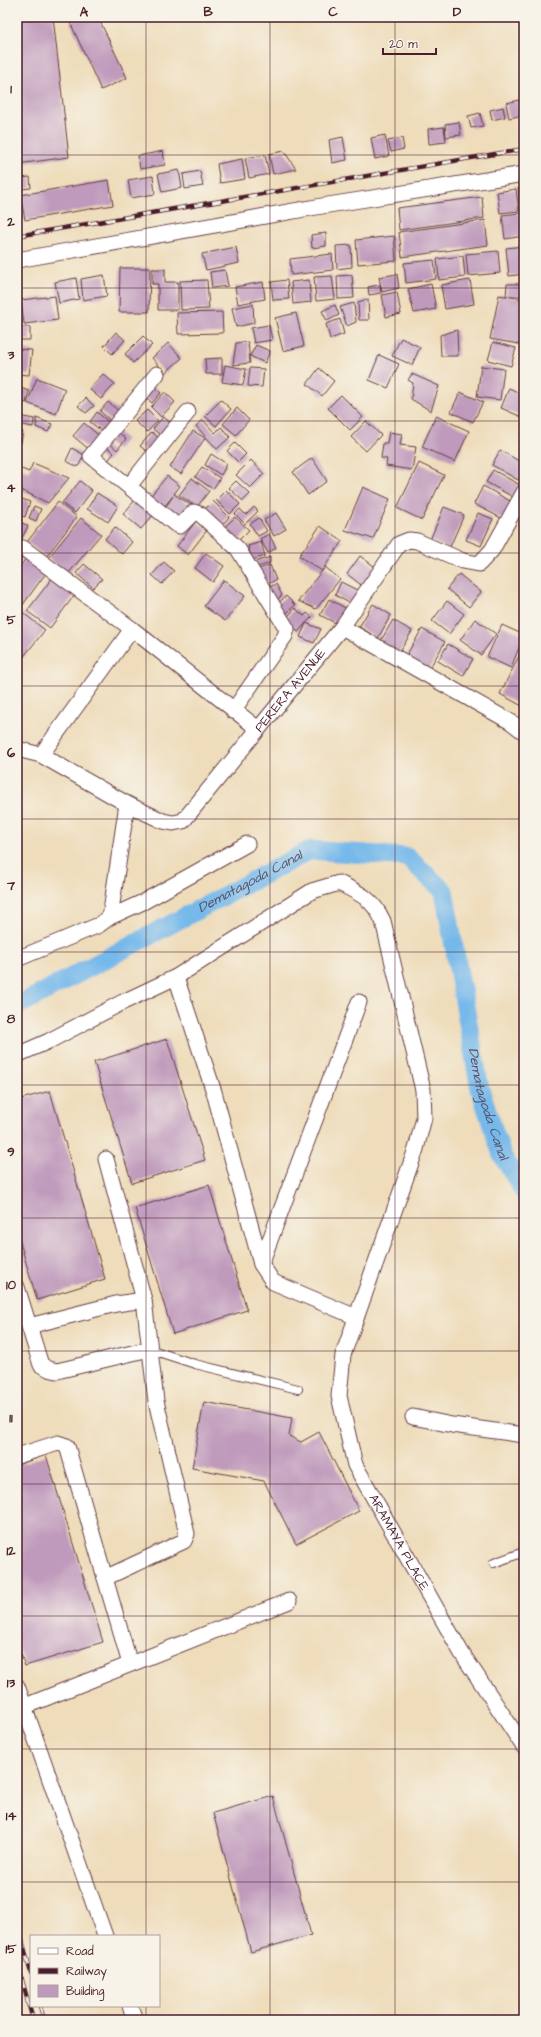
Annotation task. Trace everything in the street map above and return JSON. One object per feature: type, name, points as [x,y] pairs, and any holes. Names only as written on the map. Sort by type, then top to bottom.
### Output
[{"type":"street","points":[[17,260],[322,206],[524,174]]},
{"type":"street","points":[[157,374],[91,456],[174,524],[180,526],[194,512],[200,514],[238,549],[287,629],[285,636],[233,711]]},
{"type":"street","points":[[129,486],[188,412]]},
{"type":"street","name":"PERERA AVENUE","points":[[17,749],[41,755],[127,804],[163,821],[174,823],[183,821],[342,627],[399,544],[408,540],[417,541],[463,561],[479,564],[492,550],[524,492]]},
{"type":"street","points":[[23,548],[132,629],[233,711],[258,729]]},
{"type":"street","points":[[342,627],[511,722],[524,732]]},
{"type":"street","points":[[41,755],[132,629]]},
{"type":"street","points":[[110,917],[127,804]]},
{"type":"street","points":[[17,959],[99,925],[110,917],[143,902],[247,844]]},
{"type":"street","name":"ARAMAYA PLACE","points":[[17,1055],[49,1041],[123,1002],[176,977],[312,890],[339,884],[362,895],[377,907],[383,921],[422,1090],[424,1118],[416,1149],[356,1317],[344,1355],[339,1396],[355,1465],[461,1652],[524,1747]]},
{"type":"street","points":[[176,977],[214,1092],[261,1264],[273,1282],[356,1317]]},
{"type":"street","points":[[261,1264],[359,1002]]},
{"type":"street","points":[[105,1578],[184,1541],[187,1534],[156,1400],[144,1300],[106,1159]]},
{"type":"street","points":[[17,1287],[41,1365],[57,1371],[149,1349]]},
{"type":"street","points":[[29,1326],[116,1304],[144,1300]]},
{"type":"street","points":[[413,1417],[452,1425],[524,1435]]},
{"type":"street","points":[[17,1456],[58,1443],[67,1446],[130,1664]]},
{"type":"street","points":[[23,1707],[289,1601]]},
{"type":"street","points":[[17,1686],[23,1707],[105,1935]]},
{"type":"street","points":[[130,2007],[135,2020]]},
{"type":"lane","points":[[149,1349],[195,1364],[298,1389]]},
{"type":"lane","points":[[494,1563],[524,1552]]},
{"type":"building","points":[[17,17],[53,17],[69,157],[17,164]]},
{"type":"building","points":[[81,17],[98,17],[127,78],[101,90],[70,22]]},
{"type":"building","points":[[524,99],[524,115],[509,118],[506,103]]},
{"type":"building","points":[[503,107],[505,117],[492,120],[490,110]]},
{"type":"building","points":[[480,113],[483,126],[471,128],[468,116]]},
{"type":"building","points":[[459,122],[461,135],[446,137],[445,124]]},
{"type":"building","points":[[444,127],[446,142],[429,144],[428,129]]},
{"type":"building","points":[[385,135],[389,156],[375,159],[371,138]]},
{"type":"building","points":[[343,137],[347,160],[332,163],[329,140]]},
{"type":"building","points":[[402,138],[404,149],[391,152],[388,141]]},
{"type":"building","points":[[163,151],[165,165],[140,169],[138,156]]},
{"type":"building","points":[[284,151],[296,169],[273,174],[269,154]]},
{"type":"building","points":[[265,155],[269,174],[249,178],[245,158]]},
{"type":"building","points":[[242,159],[245,179],[220,183],[217,164]]},
{"type":"building","points":[[179,170],[182,188],[162,192],[158,174]]},
{"type":"building","points":[[200,171],[203,186],[185,189],[183,174]]},
{"type":"building","points":[[153,176],[155,194],[131,198],[128,180]]},
{"type":"building","points":[[30,177],[31,188],[22,189],[21,178]]},
{"type":"building","points":[[109,180],[113,205],[25,220],[20,195]]},
{"type":"building","points":[[524,187],[524,236],[505,239],[502,215],[521,213],[518,188]]},
{"type":"building","points":[[516,189],[519,211],[500,213],[497,192]]},
{"type":"building","points":[[482,197],[484,218],[399,230],[397,208]]},
{"type":"building","points":[[485,220],[488,245],[402,257],[399,232]]},
{"type":"building","points":[[326,233],[326,246],[312,248],[311,235]]},
{"type":"building","points":[[394,236],[396,261],[358,264],[356,240]]},
{"type":"building","points":[[351,245],[352,267],[337,269],[336,246]]},
{"type":"building","points":[[524,246],[524,274],[509,276],[506,248]]},
{"type":"building","points":[[236,247],[239,263],[206,270],[202,254]]},
{"type":"building","points":[[498,251],[500,273],[468,276],[466,254]]},
{"type":"building","points":[[332,254],[333,270],[291,275],[290,259]]},
{"type":"building","points":[[463,256],[465,277],[439,280],[437,259]]},
{"type":"building","points":[[434,260],[436,279],[406,283],[404,263]]},
{"type":"building","points":[[120,268],[150,268],[149,312],[119,312]]},
{"type":"building","points":[[152,269],[165,269],[165,282],[178,282],[178,310],[158,310],[158,284],[152,284]]},
{"type":"building","points":[[225,270],[228,286],[212,288],[210,272]]},
{"type":"building","points":[[397,274],[399,288],[382,292],[379,277]]},
{"type":"building","points":[[104,275],[107,296],[83,300],[81,279]]},
{"type":"building","points":[[352,275],[354,298],[338,299],[337,276]]},
{"type":"building","points":[[332,276],[335,299],[316,301],[314,277]]},
{"type":"building","points":[[76,278],[79,299],[59,303],[55,282]]},
{"type":"building","points":[[207,280],[209,309],[181,310],[180,281]]},
{"type":"building","points":[[287,280],[289,299],[273,300],[271,282]]},
{"type":"building","points":[[309,280],[311,302],[293,304],[291,282]]},
{"type":"building","points":[[470,280],[474,304],[445,309],[441,285]]},
{"type":"building","points":[[263,282],[265,299],[238,304],[235,287]]},
{"type":"building","points":[[431,284],[436,309],[414,313],[408,289]]},
{"type":"building","points":[[507,284],[523,284],[522,296],[506,296]]},
{"type":"building","points":[[380,285],[381,293],[369,295],[368,287]]},
{"type":"building","points":[[397,292],[401,314],[386,317],[382,295]]},
{"type":"building","points":[[499,295],[524,299],[524,314],[521,330],[524,330],[524,345],[490,339]]},
{"type":"building","points":[[55,296],[58,320],[24,324],[21,300]]},
{"type":"building","points":[[368,299],[369,320],[359,320],[358,302]]},
{"type":"building","points":[[354,303],[356,322],[347,326],[340,307]]},
{"type":"building","points":[[253,304],[254,323],[236,327],[232,308]]},
{"type":"building","points":[[335,305],[339,315],[327,321],[322,311]]},
{"type":"building","points":[[17,308],[20,308],[21,325],[17,326]]},
{"type":"building","points":[[222,312],[223,333],[178,334],[177,313]]},
{"type":"building","points":[[296,313],[304,346],[283,351],[275,318]]},
{"type":"building","points":[[340,319],[344,334],[330,339],[326,324]]},
{"type":"building","points":[[269,325],[272,340],[254,343],[251,328]]},
{"type":"building","points":[[17,327],[30,327],[30,340],[17,340]]},
{"type":"building","points":[[457,330],[458,356],[441,356],[440,335]]},
{"type":"building","points":[[116,332],[125,340],[112,354],[104,346]]},
{"type":"building","points":[[143,336],[152,345],[133,363],[125,354]]},
{"type":"building","points":[[401,338],[420,347],[412,365],[392,356]]},
{"type":"building","points":[[248,342],[250,363],[233,365],[236,343]]},
{"type":"building","points":[[493,342],[516,348],[511,366],[488,360]]},
{"type":"building","points":[[168,343],[182,358],[165,373],[152,358]]},
{"type":"building","points":[[256,345],[270,351],[265,363],[250,356]]},
{"type":"building","points":[[17,349],[32,350],[29,375],[17,374]]},
{"type":"building","points":[[379,355],[399,364],[388,388],[369,380]]},
{"type":"building","points":[[222,358],[222,374],[206,374],[205,359]]},
{"type":"building","points":[[225,365],[246,369],[243,385],[222,382]]},
{"type":"building","points":[[481,366],[504,369],[500,400],[477,397]]},
{"type":"building","points":[[250,368],[264,369],[262,387],[248,386]]},
{"type":"building","points":[[319,368],[334,381],[322,396],[307,384]]},
{"type":"building","points":[[103,374],[115,384],[101,399],[89,389]]},
{"type":"building","points":[[412,374],[439,386],[431,411],[411,399],[413,383],[408,380]]},
{"type":"building","points":[[37,378],[65,389],[56,414],[27,403]]},
{"type":"building","points":[[152,385],[161,393],[152,403],[143,395]]},
{"type":"building","points":[[17,387],[29,391],[26,403],[17,401]]},
{"type":"building","points":[[509,388],[524,395],[524,418],[501,408]]},
{"type":"building","points":[[165,392],[175,402],[161,417],[151,407]]},
{"type":"building","points":[[460,392],[483,402],[473,422],[451,412]]},
{"type":"building","points":[[341,395],[363,417],[350,430],[328,408]]},
{"type":"building","points":[[86,398],[94,406],[86,413],[78,406]]},
{"type":"building","points":[[221,400],[231,409],[216,426],[205,416]]},
{"type":"building","points":[[108,402],[121,413],[113,423],[100,411]]},
{"type":"building","points":[[17,404],[23,405],[21,414],[17,413]]},
{"type":"building","points":[[237,408],[249,420],[236,435],[223,424]]},
{"type":"building","points":[[147,410],[158,421],[147,432],[135,421]]},
{"type":"building","points":[[97,412],[110,423],[103,432],[90,422]]},
{"type":"building","points":[[19,416],[34,419],[33,427],[17,424]]},
{"type":"building","points":[[436,416],[469,431],[455,462],[422,447]]},
{"type":"building","points":[[163,417],[174,425],[164,438],[153,429]]},
{"type":"building","points":[[36,418],[52,424],[48,432],[36,427]]},
{"type":"building","points":[[203,420],[215,433],[221,427],[230,437],[217,449],[196,426]]},
{"type":"building","points":[[366,421],[381,435],[366,451],[351,437]]},
{"type":"building","points":[[84,423],[102,438],[91,451],[73,436]]},
{"type":"building","points":[[17,431],[23,432],[21,443],[17,442]]},
{"type":"building","points":[[117,431],[126,439],[117,450],[108,442]]},
{"type":"building","points":[[193,431],[205,438],[181,474],[170,467]]},
{"type":"building","points":[[152,432],[162,441],[150,454],[140,446]]},
{"type":"building","points":[[389,432],[402,434],[400,445],[416,447],[412,470],[386,466],[387,459],[381,458],[383,443],[387,443]]},
{"type":"building","points":[[235,443],[246,454],[238,462],[227,451]]},
{"type":"building","points":[[105,446],[114,453],[106,463],[97,455]]},
{"type":"building","points":[[72,448],[84,455],[78,467],[66,461]]},
{"type":"building","points":[[17,449],[20,449],[18,461],[17,461]]},
{"type":"building","points":[[500,450],[524,464],[524,469],[518,480],[492,465]]},
{"type":"building","points":[[211,454],[227,464],[221,475],[205,465]]},
{"type":"building","points":[[312,458],[327,481],[308,495],[293,472]]},
{"type":"building","points":[[251,460],[264,474],[250,488],[236,475]]},
{"type":"building","points":[[33,463],[69,478],[48,503],[17,488],[19,468],[29,472]]},
{"type":"building","points":[[419,463],[444,475],[422,520],[397,508]]},
{"type":"building","points":[[202,467],[220,478],[213,489],[195,477]]},
{"type":"building","points":[[493,470],[520,485],[513,497],[486,482]]},
{"type":"building","points":[[167,476],[180,486],[174,494],[191,505],[180,521],[163,511],[173,496],[162,509],[148,499]]},
{"type":"building","points":[[192,478],[209,491],[197,507],[179,495]]},
{"type":"building","points":[[80,481],[92,491],[75,513],[62,503]]},
{"type":"building","points":[[236,481],[250,494],[243,501],[229,488]]},
{"type":"building","points":[[483,486],[512,502],[503,519],[474,504]]},
{"type":"building","points":[[363,487],[390,499],[373,539],[345,530]]},
{"type":"building","points":[[226,490],[240,504],[230,514],[216,500]]},
{"type":"building","points":[[97,493],[118,506],[108,522],[87,509]]},
{"type":"building","points":[[17,497],[30,502],[25,517],[17,514]]},
{"type":"building","points":[[136,499],[154,514],[141,529],[123,514]]},
{"type":"building","points":[[213,501],[229,517],[221,526],[205,509]]},
{"type":"building","points":[[58,502],[77,517],[46,557],[27,542]]},
{"type":"building","points":[[34,506],[41,509],[36,521],[29,518]]},
{"type":"building","points":[[254,507],[258,511],[245,524],[235,514],[240,509],[246,515]]},
{"type":"building","points":[[444,507],[464,515],[449,549],[430,540]]},
{"type":"building","points":[[276,513],[286,529],[274,536],[264,520]]},
{"type":"building","points":[[478,513],[493,519],[481,546],[466,540]]},
{"type":"building","points":[[235,517],[249,530],[239,540],[225,527]]},
{"type":"building","points":[[81,518],[101,534],[68,574],[48,558]]},
{"type":"building","points":[[259,518],[267,531],[258,536],[250,524]]},
{"type":"building","points":[[19,521],[28,526],[20,542],[17,540]]},
{"type":"building","points":[[196,521],[207,530],[188,555],[177,546]]},
{"type":"building","points":[[320,526],[342,541],[322,571],[299,556]]},
{"type":"building","points":[[115,527],[132,542],[122,554],[105,539]]},
{"type":"building","points":[[269,534],[276,548],[268,553],[260,539]]},
{"type":"building","points":[[261,542],[265,556],[252,560],[248,546]]},
{"type":"building","points":[[17,552],[23,556],[17,565]]},
{"type":"building","points":[[206,553],[224,566],[213,582],[195,568]]},
{"type":"building","points":[[360,556],[378,569],[365,588],[347,574]]},
{"type":"building","points":[[270,557],[270,563],[256,568],[255,562]]},
{"type":"building","points":[[26,558],[46,573],[19,610],[17,608],[17,571]]},
{"type":"building","points":[[164,562],[174,571],[162,584],[152,575]]},
{"type":"building","points":[[84,564],[102,579],[93,588],[76,573]]},
{"type":"building","points":[[270,565],[276,580],[263,586],[257,570]]},
{"type":"building","points":[[325,567],[340,579],[316,609],[298,601]]},
{"type":"building","points":[[459,574],[481,592],[469,607],[447,589]]},
{"type":"building","points":[[53,577],[76,593],[50,628],[27,611]]},
{"type":"building","points":[[224,580],[245,596],[225,621],[204,606]]},
{"type":"building","points":[[341,582],[361,592],[351,604],[335,595]]},
{"type":"building","points":[[276,584],[282,595],[274,603],[267,588]]},
{"type":"building","points":[[286,596],[295,605],[284,616],[275,606]]},
{"type":"building","points":[[329,599],[349,610],[341,626],[320,615]]},
{"type":"building","points":[[447,601],[464,614],[449,634],[432,621]]},
{"type":"building","points":[[373,604],[391,615],[378,638],[359,627]]},
{"type":"building","points":[[295,608],[304,616],[307,613],[312,617],[298,632],[285,620]]},
{"type":"building","points":[[22,612],[45,630],[17,665],[17,619]]},
{"type":"building","points":[[475,619],[496,634],[481,655],[460,640]]},
{"type":"building","points":[[393,620],[412,631],[399,653],[380,642]]},
{"type":"building","points":[[306,623],[321,629],[314,643],[300,637]]},
{"type":"building","points":[[502,625],[524,635],[511,668],[487,657]]},
{"type":"building","points":[[422,629],[445,642],[429,669],[406,656]]},
{"type":"building","points":[[448,644],[473,659],[463,676],[438,661]]},
{"type":"building","points":[[522,650],[524,651],[524,707],[500,694]]},
{"type":"building","points":[[167,1039],[205,1160],[132,1183],[94,1062]]},
{"type":"building","points":[[50,1091],[105,1279],[37,1300],[17,1232],[17,1100]]},
{"type":"building","points":[[209,1185],[247,1310],[173,1334],[135,1208]]},
{"type":"building","points":[[204,1402],[292,1418],[289,1436],[301,1442],[319,1432],[359,1511],[296,1544],[264,1481],[192,1468]]},
{"type":"building","points":[[46,1455],[103,1642],[25,1666],[17,1642],[17,1465]]},
{"type":"building","points":[[273,1796],[311,1935],[251,1952],[213,1813]]},
{"type":"waterway","name":"Dematagoda Canal","points":[[17,1006],[310,850],[407,857],[444,891],[480,1089],[502,1155],[524,1192]]},
{"type":"railway","points":[[17,236],[524,149]]},
{"type":"railway","points":[[17,1922],[30,1969]]},
{"type":"railway","points":[[17,1962],[33,2020]]},
{"type":"railway","points":[[40,2007],[44,2020]]}]
